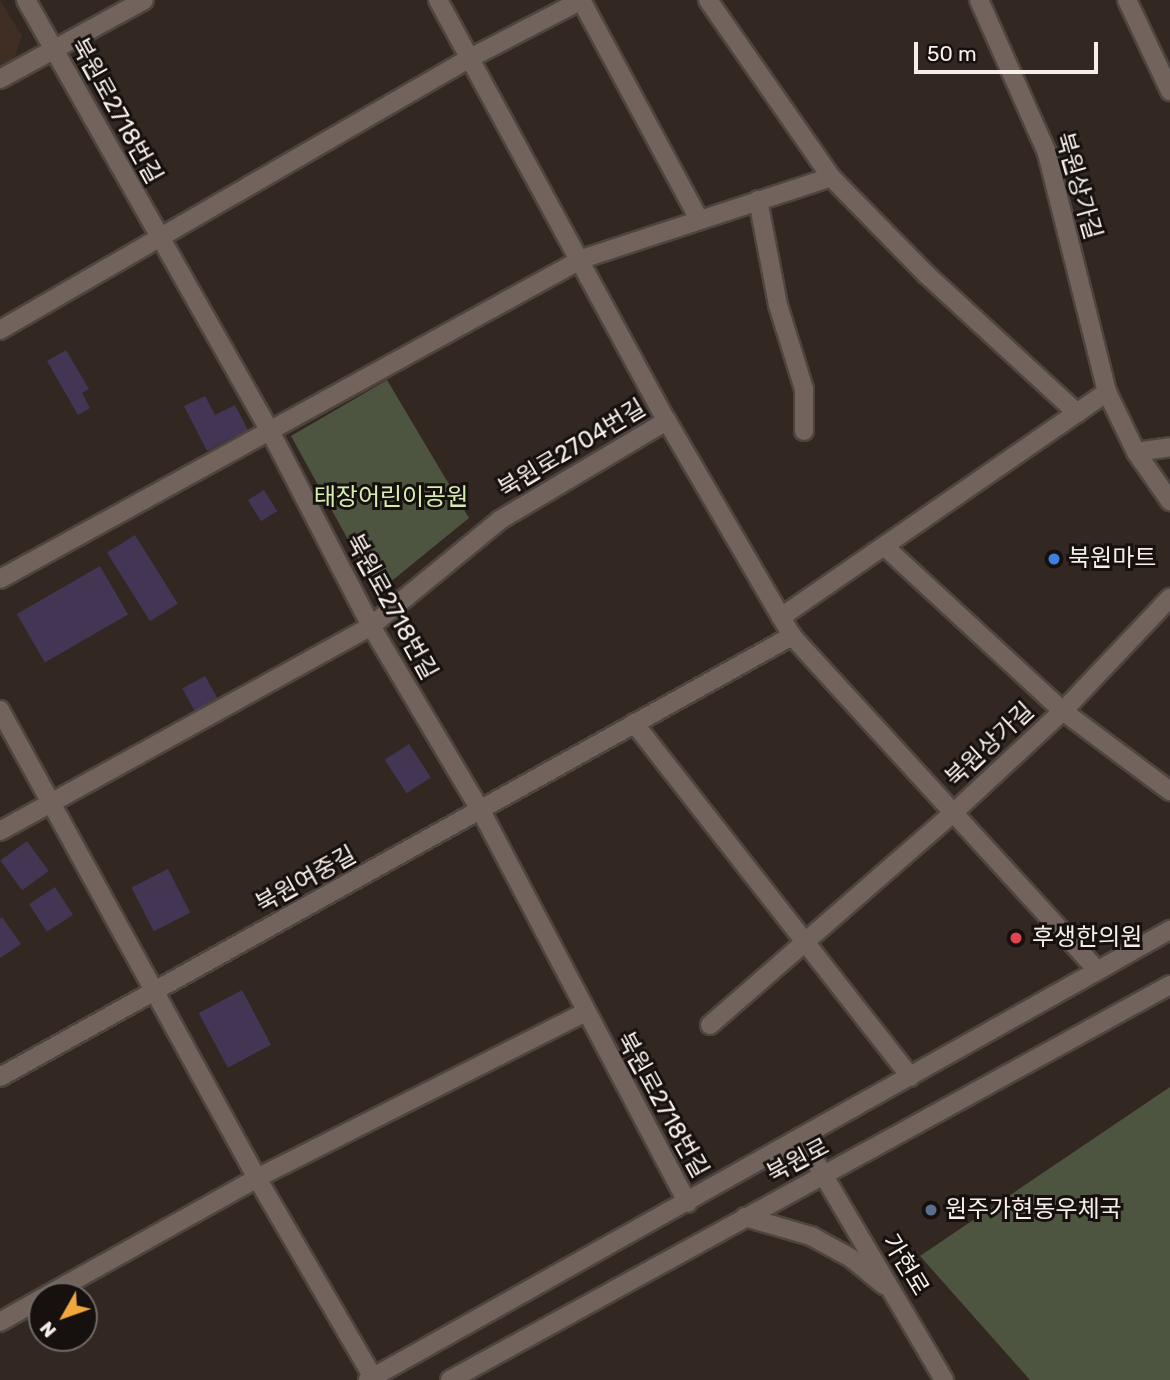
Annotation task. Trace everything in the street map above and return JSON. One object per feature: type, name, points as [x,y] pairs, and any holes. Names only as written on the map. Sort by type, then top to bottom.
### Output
[{"type":"street","name":"북원로2718번길","points":[[26,0],[271,433],[371,626],[481,811],[584,1013],[688,1203]]},
{"type":"street","points":[[0,79],[144,0]]},
{"type":"street","name":"북원로2704번길","points":[[438,0],[582,259],[667,421],[792,636],[1096,969]]},
{"type":"street","points":[[0,330],[470,58],[581,0],[699,219]]},
{"type":"street","points":[[708,0],[831,177],[927,275],[1077,413]]},
{"type":"street","name":"북원상가길","points":[[979,0],[1047,153],[1107,392],[1136,452],[1170,500]]},
{"type":"street","points":[[1128,0],[1170,90]]},
{"type":"street","points":[[0,579],[271,433],[582,259],[831,177]]},
{"type":"street","points":[[758,200],[778,305],[804,389],[804,431]]},
{"type":"street","points":[[780,617],[828,580],[884,546],[1107,392]]},
{"type":"street","name":"북원로2704번길","points":[[371,626],[500,520],[667,421]]},
{"type":"street","points":[[1136,452],[1170,447]]},
{"type":"street","name":"북원상가길","points":[[884,546],[1063,711],[1170,791]]},
{"type":"street","name":"북원상가길","points":[[952,814],[1063,711],[1170,598]]},
{"type":"street","points":[[0,831],[371,626]]},
{"type":"street","points":[[481,811],[792,636]]},
{"type":"street","points":[[0,710],[257,1178],[372,1379]]},
{"type":"street","points":[[634,723],[911,1077]]},
{"type":"street","name":"북원여중길","points":[[0,1077],[481,811]]},
{"type":"street","points":[[710,1025],[952,814]]},
{"type":"street","name":"북원로","points":[[372,1379],[911,1077],[1096,969],[1170,930]]},
{"type":"street","name":"북원로","points":[[450,1380],[1170,985]]},
{"type":"street","points":[[71,1282],[257,1178],[584,1013]]},
{"type":"street","name":"가현로","points":[[801,1137],[944,1380]]},
{"type":"street","points":[[745,1217],[811,1236],[851,1258],[894,1293]]},
{"type":"street","points":[[0,1322],[28,1306]]},
{"type":"shaded area","points":[[0,0],[22,36],[14,59],[0,67]]},
{"type":"green space","name":"태장어린이공원","points":[[387,380],[469,518],[383,588],[373,585],[291,436]]},
{"type":"green space","points":[[1170,1087],[1170,1380],[1030,1380],[920,1256]]},
{"type":"building","points":[[66,350],[89,389],[82,393],[90,408],[78,415],[47,361]]},
{"type":"building","points":[[205,396],[215,415],[235,405],[248,430],[207,451],[184,406]]},
{"type":"building","points":[[264,490],[277,511],[261,521],[248,500]]},
{"type":"building","points":[[135,535],[178,604],[150,621],[107,552]]},
{"type":"building","points":[[100,566],[128,614],[45,662],[17,614]]},
{"type":"building","points":[[205,676],[220,703],[197,716],[182,689]]},
{"type":"building","points":[[409,744],[431,778],[406,793],[385,760]]},
{"type":"building","points":[[27,841],[49,871],[22,890],[0,860]]},
{"type":"building","points":[[168,869],[190,913],[154,931],[131,888]]},
{"type":"building","points":[[55,887],[73,915],[47,932],[29,904]]},
{"type":"building","points":[[2,917],[21,944],[0,958],[0,919]]},
{"type":"building","points":[[242,990],[271,1045],[228,1068],[199,1013]]},
{"type":"place","name":"북원마트","points":[[1054,559]]},
{"type":"place","name":"후생한의원","points":[[1016,938]]},
{"type":"place","name":"원주가현동우체국","points":[[931,1210]]}]
